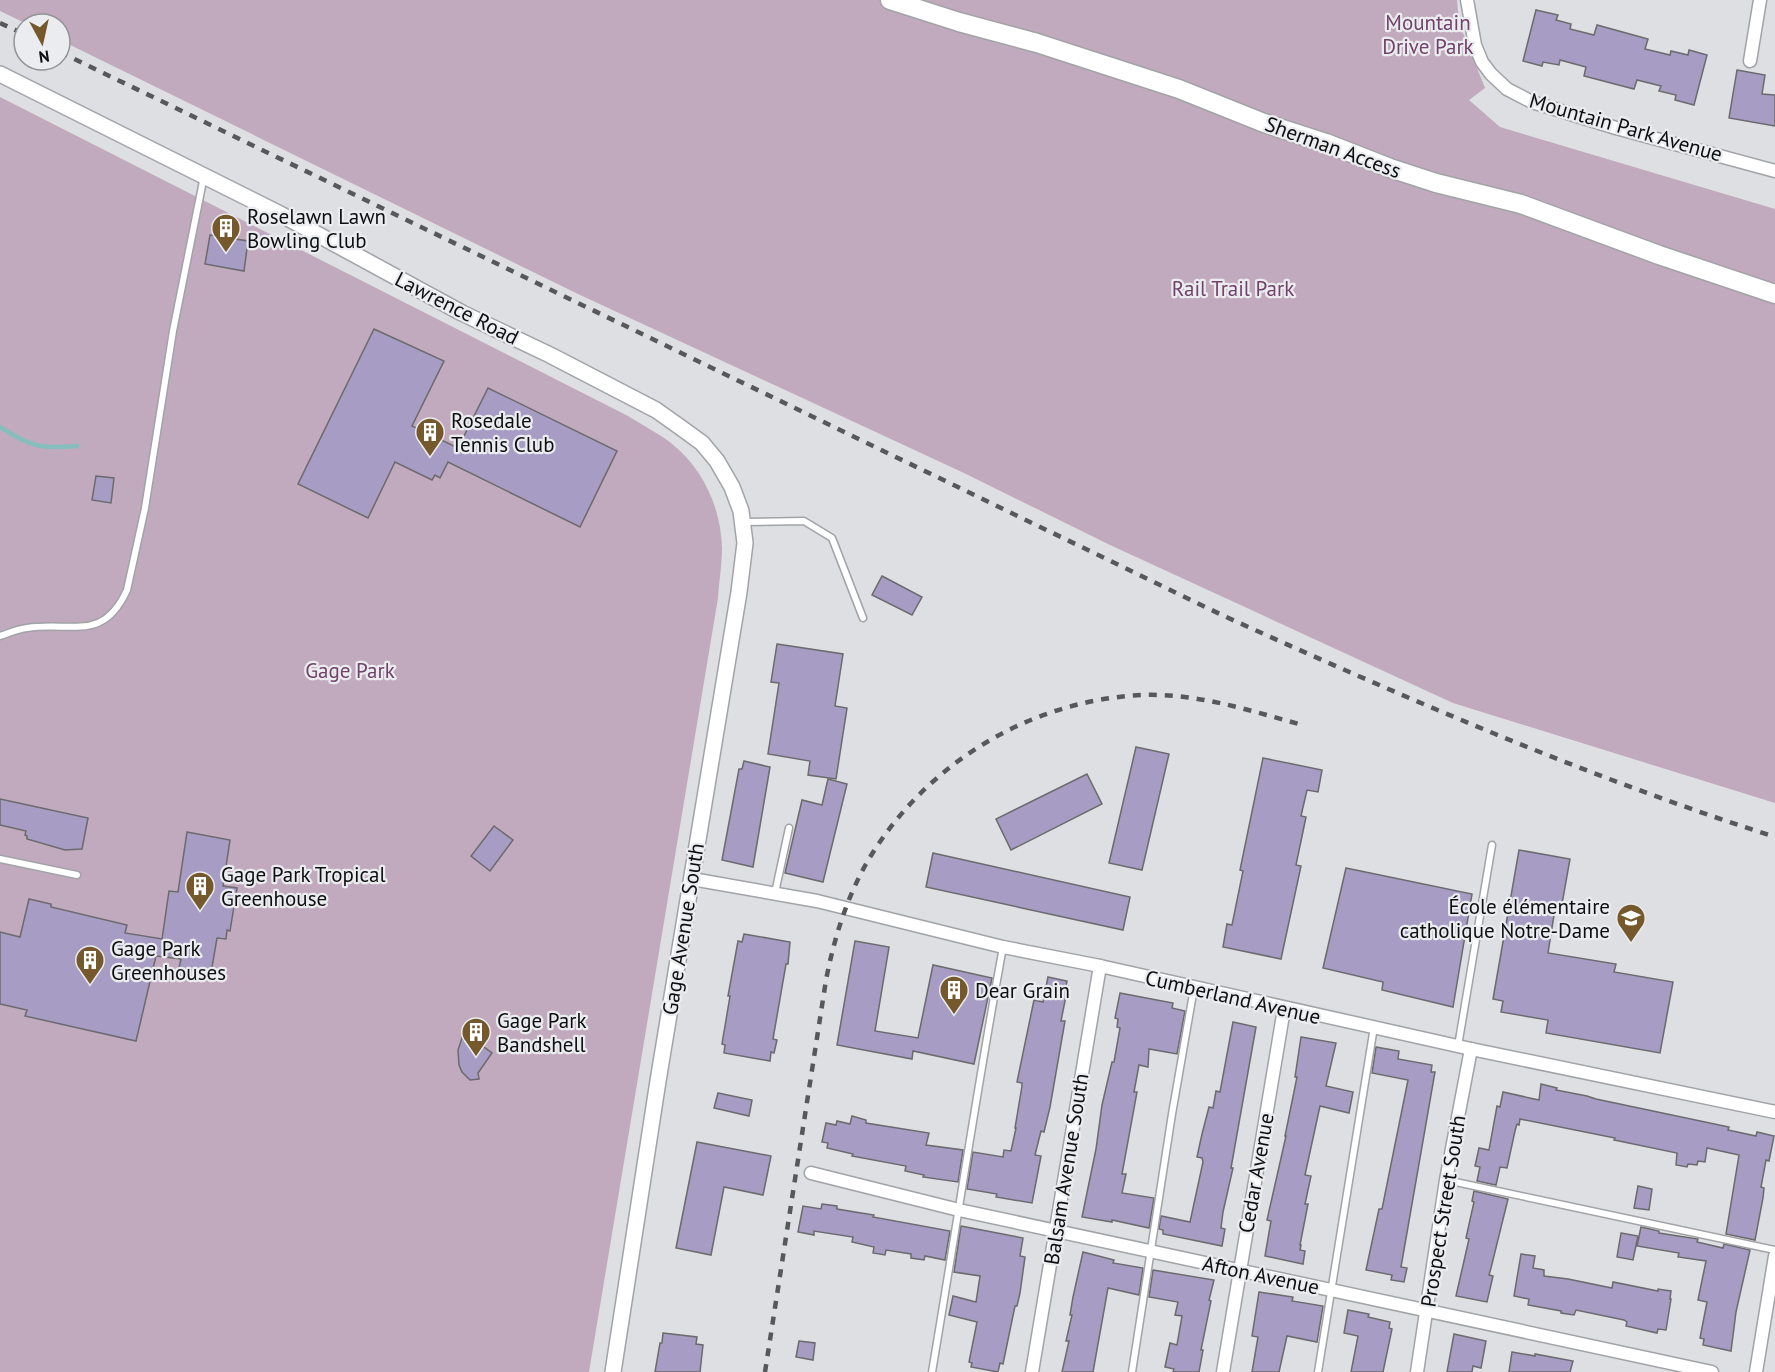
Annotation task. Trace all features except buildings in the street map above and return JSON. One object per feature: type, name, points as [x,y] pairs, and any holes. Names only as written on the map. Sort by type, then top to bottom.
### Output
[{"type":"main road","name":"Sherman Access","points":[[890,0],[1037,43],[1169,86],[1264,123],[1400,171],[1436,183],[1521,204],[1659,255],[1775,294]]},
{"type":"street","name":"Mountain Park Avenue","points":[[1467,0],[1475,45],[1482,62],[1507,89],[1532,102],[1616,128],[1775,171]]},
{"type":"street","points":[[1750,61],[1760,0]]},
{"type":"street","name":"Lawrence Road","points":[[0,74],[204,175],[462,313],[656,410],[702,443],[717,461],[732,487]]},
{"type":"street","name":"Gage Avenue South","points":[[613,1372],[658,1081],[739,592],[745,543],[741,511],[732,487]]},
{"type":"street","name":"Cumberland Avenue","points":[[692,879],[846,908],[1003,947],[1100,966],[1471,1050],[1775,1113]]},
{"type":"street","name":"Balsam Avenue South","points":[[1032,1372],[1100,966]]},
{"type":"street","name":"Cedar Avenue","points":[[1223,1372],[1284,1009]]},
{"type":"street","name":"Prospect Street South","points":[[1417,1372],[1446,1179],[1471,1050]]},
{"type":"street","name":"Afton Avenue","points":[[811,1173],[959,1210],[1712,1372]]},
{"type":"street","points":[[1756,1372],[1775,1256]]},
{"type":"lane","points":[[0,636],[27,628],[92,626],[105,619],[122,602],[127,590],[145,508],[173,331],[204,175]]},
{"type":"lane","points":[[742,522],[804,521],[832,538],[863,618]]},
{"type":"lane","points":[[775,894],[789,828]]},
{"type":"lane","points":[[1457,1046],[1492,845]]},
{"type":"lane","points":[[0,859],[77,875]]},
{"type":"lane","points":[[932,1372],[1003,947]]},
{"type":"lane","points":[[1132,1372],[1194,988]]},
{"type":"lane","points":[[1318,1372],[1374,1028]]},
{"type":"lane","points":[[1446,1179],[1775,1250]]},
{"type":"green space","name":"Rail Trail Park","points":[[0,0],[1457,0],[1459,23],[1485,88],[1469,100],[1500,127],[1775,209],[1775,803],[1453,703],[1110,545],[964,473],[578,294],[72,46],[72,12],[12,12],[12,17],[0,11]]},
{"type":"green space","name":"Gage Park","points":[[0,97],[628,416],[666,439],[682,453],[692,464],[708,490],[721,533],[722,554],[718,598],[589,1372],[0,1372]]},
{"type":"waterway","points":[[0,427],[28,443],[45,447],[77,446]]},
{"type":"railway","points":[[0,23],[12,28]]},
{"type":"railway","points":[[72,58],[1224,616],[1360,677],[1565,762],[1775,837]]},
{"type":"railway","points":[[765,1372],[829,965],[852,892],[866,864],[890,829],[917,797],[949,768],[983,744],[1020,725],[1060,710],[1101,700],[1163,695],[1222,703],[1299,724]]},
{"type":"place","name":"Roselawn Lawn Bowling Club","points":[[226,254]]},
{"type":"place","name":"Rosedale Tennis Club","points":[[430,458]]},
{"type":"place","name":"Gage Park Tropical Greenhouse","points":[[200,912]]},
{"type":"place","name":"École élémentaire catholique Notre-Dame","points":[[1631,944]]},
{"type":"place","name":"Gage Park Greenhouses","points":[[90,986]]},
{"type":"place","name":"Dear Grain","points":[[954,1016]]},
{"type":"place","name":"Gage Park Bandshell","points":[[476,1058]]},
{"type":"park label","name":"Mountain Drive Park","points":[[1428,34]]}]
